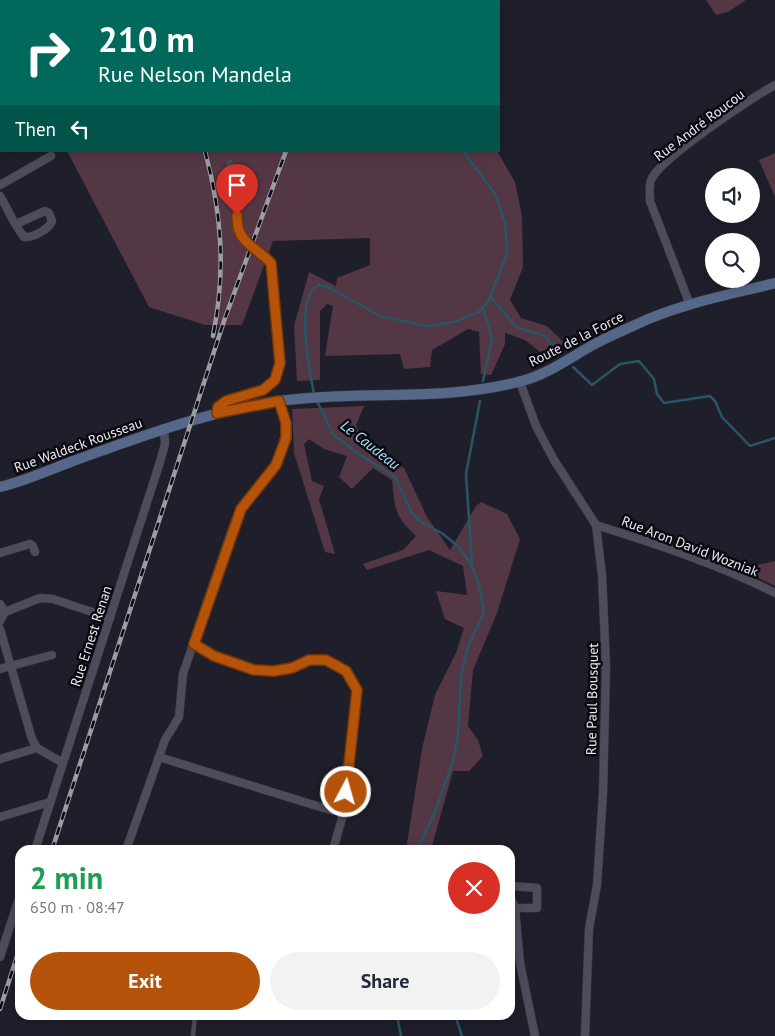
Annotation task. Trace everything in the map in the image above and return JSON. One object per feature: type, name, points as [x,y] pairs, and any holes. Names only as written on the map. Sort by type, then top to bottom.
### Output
[{"type":"street","name":"Rue André Roucou","points":[[690,305],[650,201],[651,179],[662,166],[688,145],[775,84]]},
{"type":"street","points":[[0,185],[51,156]]},
{"type":"street","points":[[217,413],[218,407],[226,401],[263,390],[275,380],[280,363],[271,263],[242,239],[236,229],[237,180],[230,164]]},
{"type":"street","points":[[0,196],[16,224],[24,237],[28,238],[50,226],[52,221],[49,213],[44,211],[16,224]]},
{"type":"street","name":"Route de la Force","points":[[217,413],[279,401],[306,398],[414,395],[488,388],[520,382],[545,373],[594,344],[637,324],[690,305],[775,282]]},
{"type":"street","name":"Rue Paul Bousquet","points":[[520,382],[536,426],[554,460],[596,524],[606,624],[603,793],[597,884],[589,929],[585,1036]]},
{"type":"street","points":[[128,845],[165,740],[179,717],[183,674],[241,509],[276,465],[286,438],[286,423],[279,401]]},
{"type":"street","name":"Rue Waldeck Rousseau","points":[[0,488],[164,428],[217,413]]},
{"type":"street","name":"Rue Ernest Renan","points":[[37,845],[160,462],[165,444],[164,428]]},
{"type":"street","name":"Rue Aron David Wozniak","points":[[596,524],[657,544],[751,581],[775,593]]},
{"type":"street","points":[[0,553],[30,544],[34,546],[35,552]]},
{"type":"street","points":[[0,621],[5,612],[40,598],[53,598],[110,618]]},
{"type":"street","points":[[0,604],[5,612]]},
{"type":"street","points":[[0,629],[32,740],[37,748],[63,763]]},
{"type":"street","points":[[194,644],[214,656],[254,670],[274,671],[292,668],[309,660],[326,660],[346,671],[357,690],[344,811],[334,845]]},
{"type":"street","points":[[0,669],[52,654]]},
{"type":"street","points":[[0,759],[37,748]]},
{"type":"street","points":[[159,757],[330,810],[344,811]]},
{"type":"street","points":[[0,817],[50,802]]},
{"type":"street","points":[[515,886],[537,888],[537,908],[515,908],[520,963],[535,1036]]},
{"type":"street","points":[[0,957],[15,910]]},
{"type":"lane","points":[[193,1036],[195,1020]]},
{"type":"shaded area","points":[[706,0],[746,0],[728,12],[716,15]]},
{"type":"shaded area","points":[[68,152],[498,152],[515,182],[522,217],[523,267],[510,300],[521,318],[547,326],[565,344],[550,360],[525,340],[505,333],[505,344],[491,375],[481,374],[479,332],[468,329],[432,350],[430,367],[404,369],[400,354],[325,356],[333,306],[327,304],[320,311],[320,380],[297,381],[294,326],[309,272],[336,286],[337,278],[370,265],[370,238],[273,241],[242,325],[205,325],[149,307]]},
{"type":"shaded area","points":[[775,153],[775,197],[759,160]]},
{"type":"shaded area","points":[[364,406],[356,425],[365,446],[404,468],[427,517],[450,550],[476,506],[481,502],[507,514],[520,539],[497,613],[473,670],[468,726],[478,740],[483,756],[469,771],[453,771],[432,845],[407,845],[422,749],[435,695],[456,653],[464,628],[445,619],[436,591],[467,595],[463,566],[429,550],[367,570],[363,564],[403,550],[416,536],[403,523],[397,511],[392,480],[373,468],[352,489],[339,477],[347,456],[324,449],[309,439],[304,444],[312,481],[324,486],[319,499],[335,554],[325,552],[294,453],[292,409]]},
{"type":"shaded area","points":[[775,561],[775,586],[754,576],[757,565]]},
{"type":"waterway","name":"Le Caudeau","points":[[314,394],[306,343],[305,315],[310,293],[319,285],[330,288],[380,316],[427,326],[454,322],[479,312],[488,302],[507,254],[505,223],[495,194],[464,152]]},
{"type":"waterway","points":[[491,297],[516,327],[545,336],[561,354]]},
{"type":"waterway","name":"Le Caudeau","points":[[483,307],[492,339],[483,381]]},
{"type":"waterway","points":[[573,367],[592,385],[620,364],[639,361],[654,379],[657,394],[664,403],[710,396],[715,401],[722,417],[750,446],[775,438]]},
{"type":"waterway","name":"Le Caudeau","points":[[316,399],[333,434],[359,454],[395,477],[412,513],[420,521],[443,534],[459,547],[472,566],[479,586],[484,612],[467,649],[461,677],[458,735],[453,761],[435,812],[419,845]]},
{"type":"waterway","name":"Le Caudeau","points":[[472,564],[466,474],[480,401]]},
{"type":"waterway","name":"Le Caudeau","points":[[398,1020],[401,1036]]},
{"type":"waterway","name":"Le Caudeau","points":[[457,1020],[462,1036]]},
{"type":"railway","points":[[205,152],[215,198],[221,266],[220,289],[213,336]]},
{"type":"railway","points":[[54,845],[224,321],[286,152]]},
{"type":"railway","points":[[0,1009],[15,962]]},
{"type":"route","points":[[237,215],[236,229],[242,239],[271,263],[274,278],[280,363],[275,380],[263,390],[247,397],[226,401],[218,407],[217,413],[279,401],[286,423],[286,438],[276,465],[251,494],[241,509],[231,532],[194,644],[214,656],[254,670],[274,671],[292,668],[309,660],[326,660],[346,671],[352,678],[357,690],[346,792]]}]
